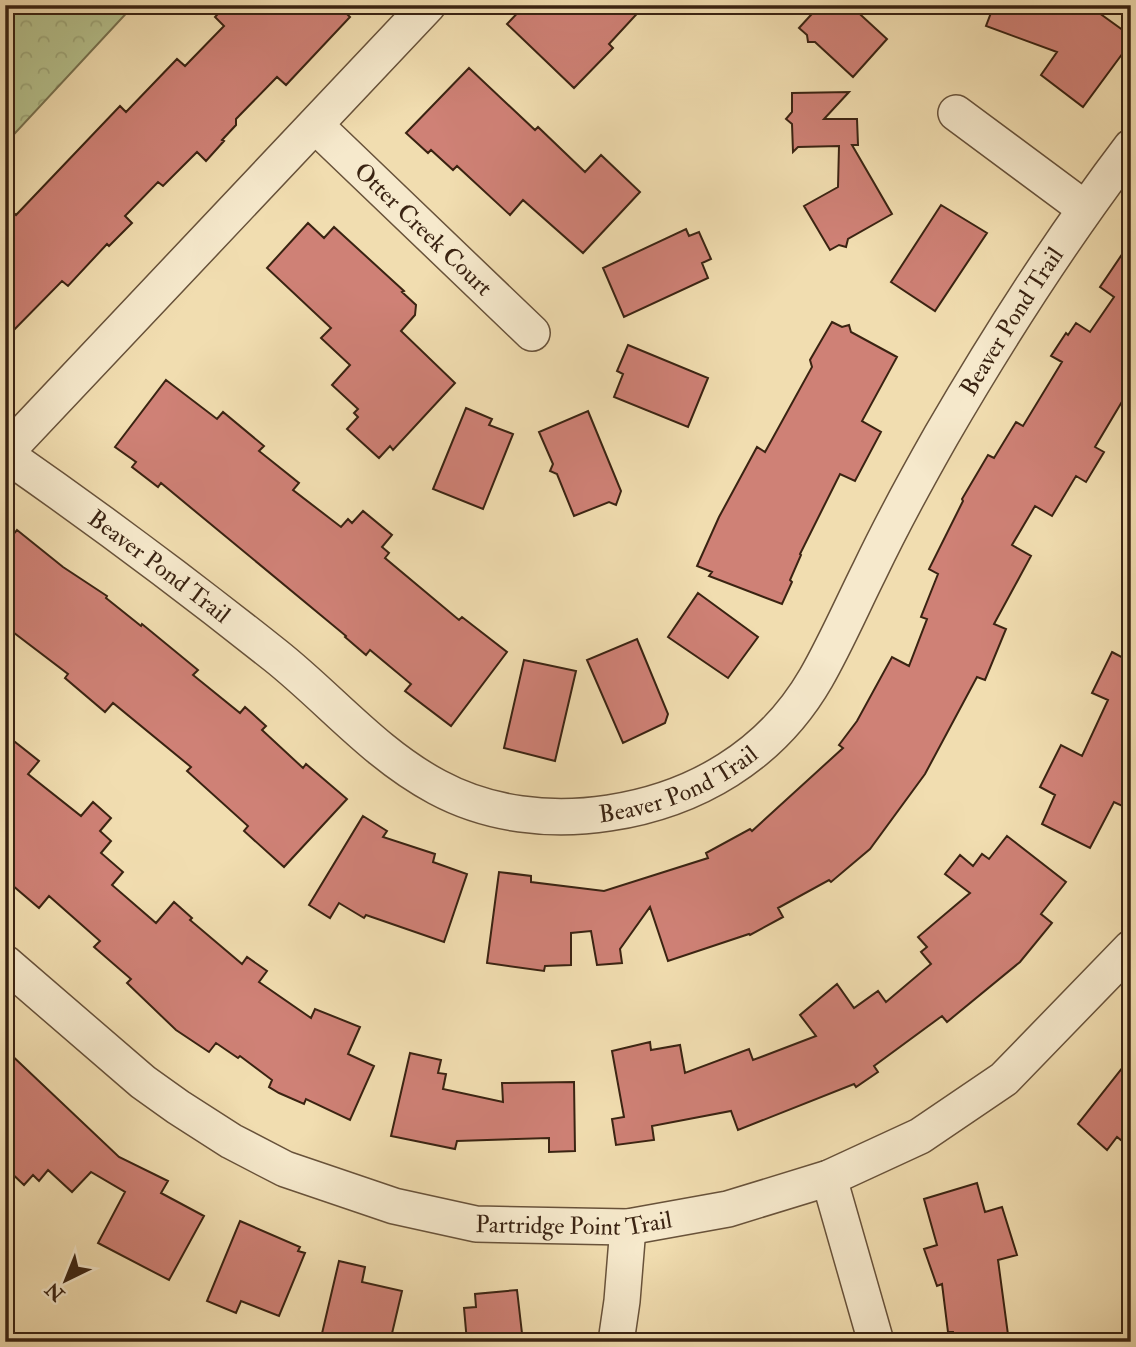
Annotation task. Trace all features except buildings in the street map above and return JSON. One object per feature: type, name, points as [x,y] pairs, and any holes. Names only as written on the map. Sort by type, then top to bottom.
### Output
[{"type":"street","name":"Beaver Pond Trail","points":[[428,5],[5,453],[82,508],[278,658],[374,745],[405,768],[474,803],[508,813],[552,817],[580,816],[639,808],[684,794],[724,773],[759,747],[790,715],[815,681],[879,551],[1010,320],[1084,208],[1131,147]]},
{"type":"street","points":[[956,113],[1084,208]]},
{"type":"street","name":"Otter Creek Court","points":[[316,126],[532,333]]},
{"type":"street","name":"Partridge Point Trail","points":[[5,964],[143,1082],[178,1108],[285,1169],[394,1206],[476,1224],[628,1227],[728,1209],[829,1178],[920,1136],[1004,1079],[1130,951]]},
{"type":"street","points":[[829,1178],[876,1342]]},
{"type":"street","points":[[617,1342],[628,1227]]},
{"type":"green space","points":[[5,5],[134,5],[5,144]]}]
